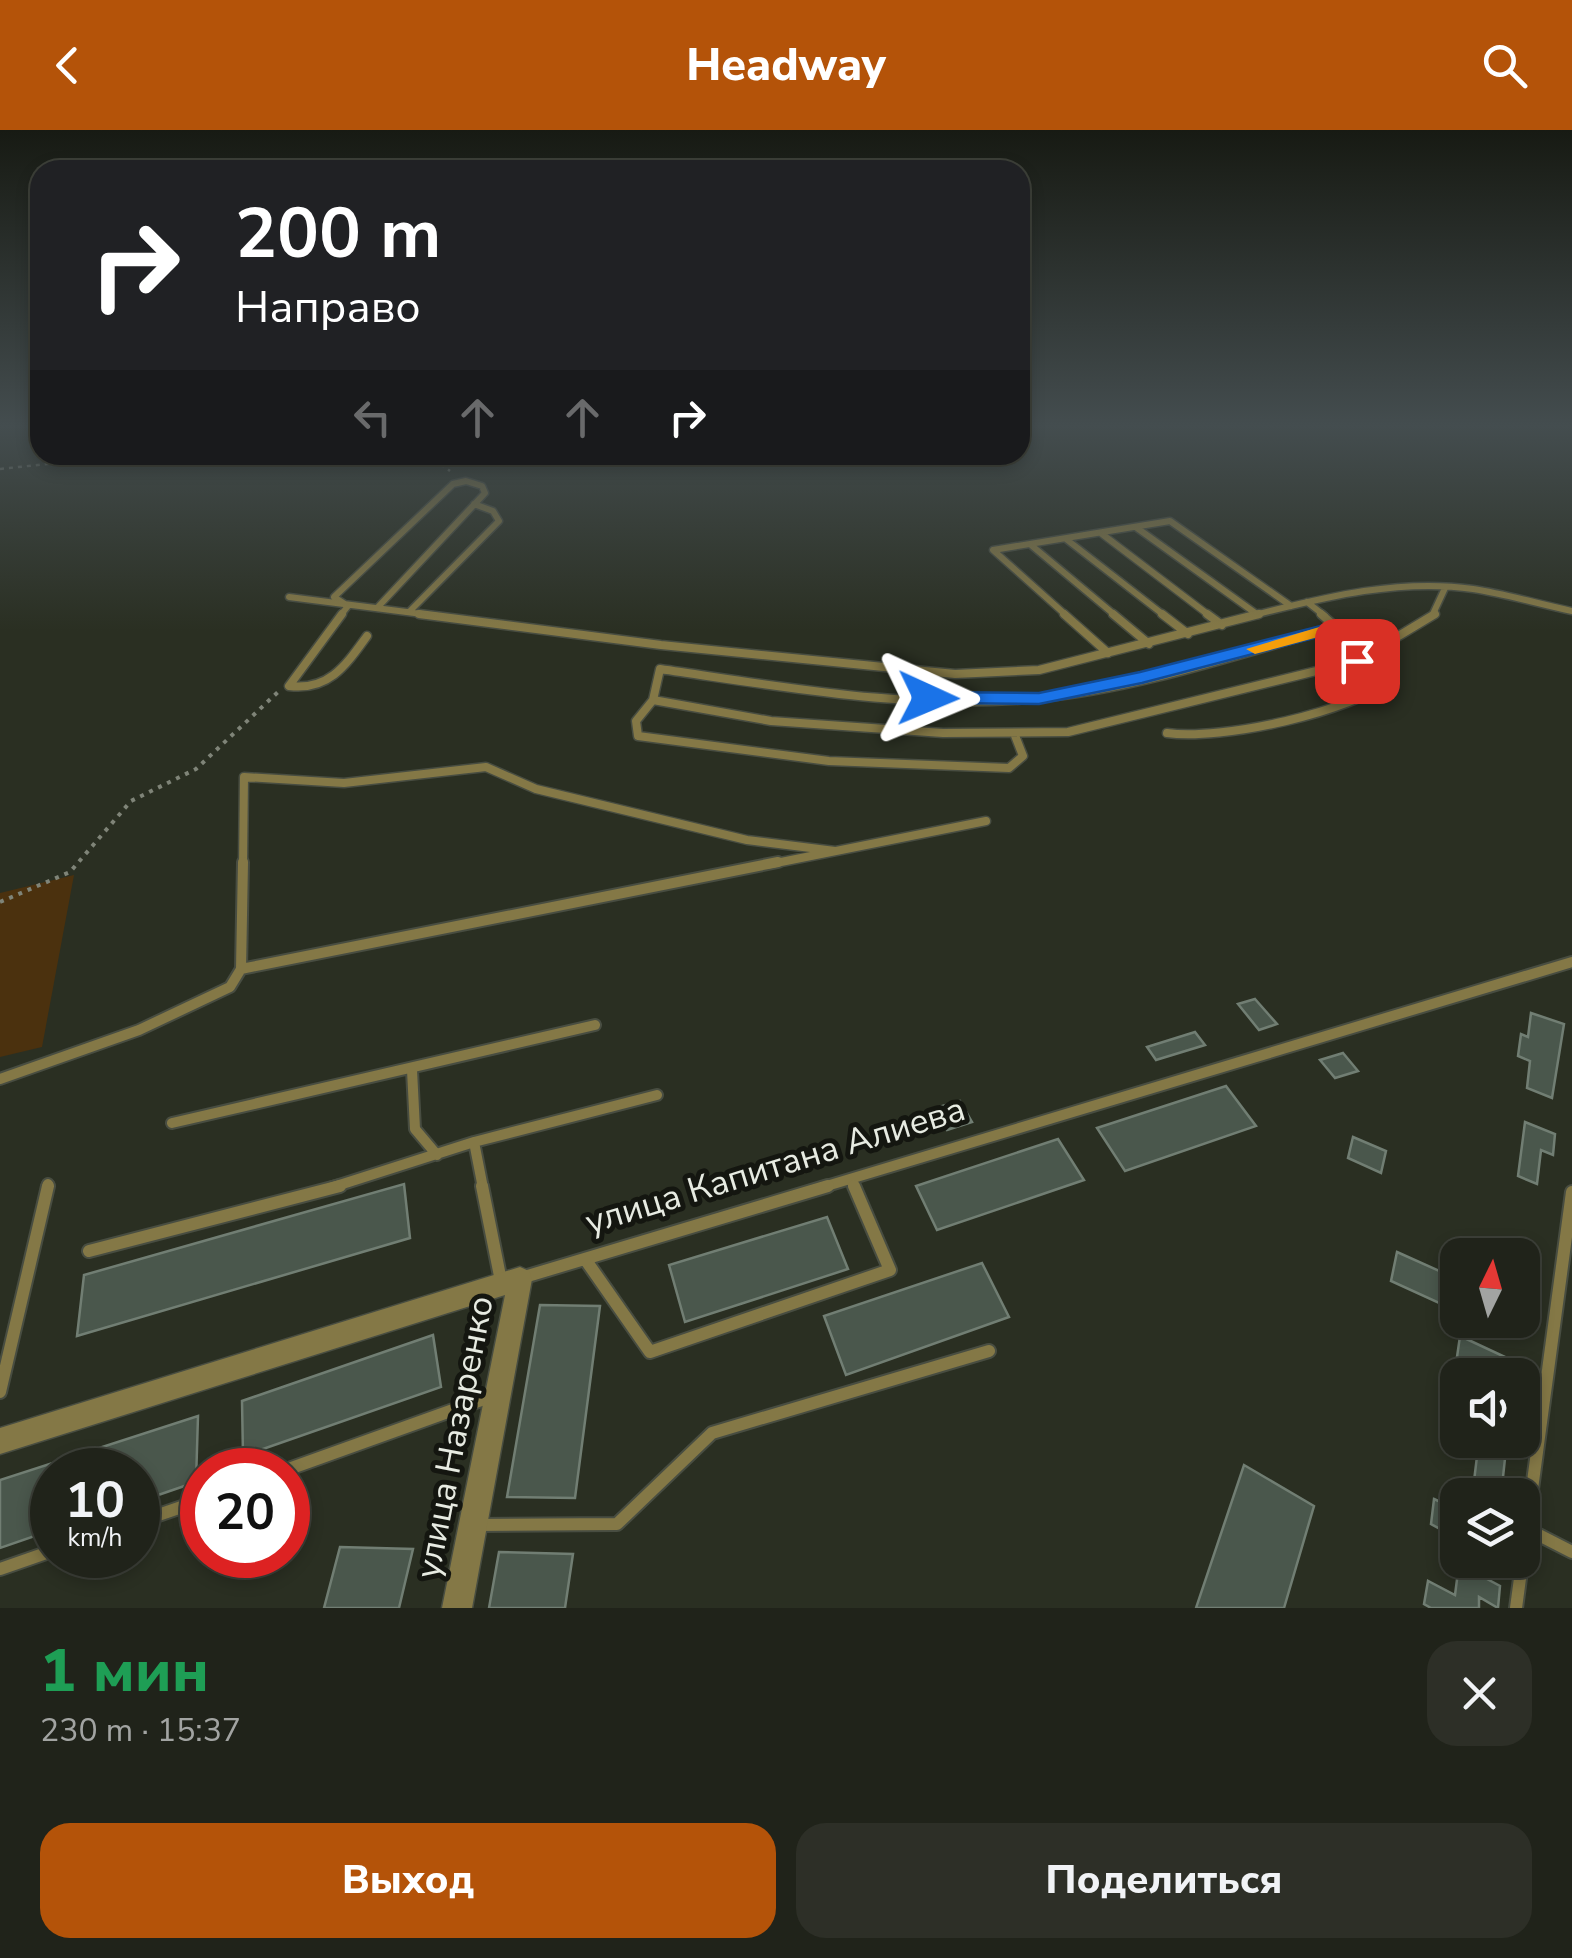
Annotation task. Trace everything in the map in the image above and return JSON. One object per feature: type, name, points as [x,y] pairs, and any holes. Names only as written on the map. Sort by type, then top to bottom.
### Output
[{"type":"street","name":"улица Назаренко","points":[[457,1608],[498,1394],[511,1282]]},
{"type":"street","name":"улица Капитана Алиева","points":[[0,1441],[511,1282]]},
{"type":"lane","points":[[348,606],[334,598],[444,493]]},
{"type":"lane","points":[[378,606],[485,493]]},
{"type":"lane","points":[[410,611],[499,521],[493,511],[474,504]]},
{"type":"lane","points":[[1108,654],[993,550],[1170,521],[1291,606]]},
{"type":"lane","points":[[1137,528],[1258,616]]},
{"type":"lane","points":[[1102,534],[1222,625]]},
{"type":"lane","points":[[1066,540],[1188,634]]},
{"type":"lane","points":[[1031,544],[1080,590],[1149,644]]},
{"type":"lane","points":[[289,597],[660,644],[955,674],[1038,670],[1307,602],[1406,586],[1470,589],[1572,612]]},
{"type":"lane","points":[[653,700],[771,721],[943,733],[1068,732],[1357,661],[1434,614],[1445,588]]},
{"type":"lane","points":[[1167,733],[1183,738],[1220,734],[1376,692],[1394,678],[1372,654],[1307,602]]},
{"type":"lane","points":[[348,606],[289,686],[309,691],[332,682],[367,636]]},
{"type":"lane","points":[[1014,733],[1023,756],[1009,768],[829,760],[638,736],[636,721],[653,700],[660,670],[863,695],[1039,698],[1142,678],[1336,627]]},
{"type":"lane","points":[[0,1078],[138,1030],[230,987],[241,970],[244,777],[344,784],[486,766],[536,789],[730,836],[844,852]]},
{"type":"lane","points":[[241,970],[986,821]]},
{"type":"lane","name":"улица Капитана Алиева","points":[[511,1282],[1572,962]]},
{"type":"lane","points":[[172,1123],[595,1026]]},
{"type":"lane","points":[[412,1070],[414,1130],[437,1155]]},
{"type":"lane","points":[[90,1251],[369,1178],[474,1142],[657,1095]]},
{"type":"lane","points":[[474,1142],[511,1282]]},
{"type":"lane","points":[[585,1259],[650,1352],[890,1270],[851,1179]]},
{"type":"lane","points":[[0,1392],[48,1184]]},
{"type":"lane","points":[[1534,1478],[1572,1192]]},
{"type":"lane","points":[[472,1525],[618,1524],[712,1433],[988,1351]]},
{"type":"lane","points":[[310,1461],[498,1394]]},
{"type":"lane","points":[[1540,1535],[1572,1552]]},
{"type":"lane","points":[[0,1568],[30,1558]]},
{"type":"lane","points":[[1516,1608],[1520,1578]]},
{"type":"path","points":[[0,902],[70,872],[131,801],[196,769],[249,722],[266,700],[289,686]]},
{"type":"shaded area","points":[[74,875],[42,1047],[0,1057],[0,893]]},
{"type":"building","points":[[1255,999],[1277,1024],[1259,1030],[1238,1004]]},
{"type":"building","points":[[1531,1013],[1564,1024],[1552,1098],[1527,1088],[1530,1061],[1518,1056],[1521,1034],[1528,1037]]},
{"type":"building","points":[[1195,1032],[1205,1045],[1156,1060],[1147,1047]]},
{"type":"building","points":[[1343,1053],[1358,1071],[1335,1078],[1320,1060]]},
{"type":"building","points":[[1226,1086],[1256,1126],[1125,1171],[1097,1128]]},
{"type":"building","points":[[960,1101],[972,1122],[947,1130],[935,1108]]},
{"type":"building","points":[[1525,1122],[1555,1134],[1553,1155],[1541,1150],[1537,1184],[1518,1176]]},
{"type":"building","points":[[1353,1137],[1386,1151],[1381,1173],[1348,1158]]},
{"type":"building","points":[[1058,1139],[1084,1180],[937,1230],[916,1186]]},
{"type":"building","points":[[404,1184],[410,1238],[77,1336],[84,1275]]},
{"type":"building","points":[[827,1217],[848,1269],[685,1322],[669,1265]]},
{"type":"building","points":[[1397,1252],[1440,1271],[1440,1303],[1391,1281]]},
{"type":"building","points":[[982,1263],[1009,1317],[846,1375],[824,1316]]},
{"type":"building","points":[[540,1305],[600,1306],[575,1498],[507,1497]]},
{"type":"building","points":[[433,1335],[441,1387],[266,1448],[243,1448],[242,1401]]},
{"type":"building","points":[[1460,1338],[1464,1338],[1507,1358],[1459,1358]]},
{"type":"building","points":[[198,1416],[197,1448],[180,1448],[180,1488],[160,1494],[160,1448],[99,1448]]},
{"type":"building","points":[[1477,1458],[1505,1458],[1505,1478],[1474,1478]]},
{"type":"building","points":[[1244,1465],[1314,1506],[1284,1608],[1196,1608]]},
{"type":"building","points":[[30,1470],[30,1538],[0,1548],[0,1480]]},
{"type":"building","points":[[1434,1499],[1440,1502],[1440,1529],[1431,1524]]},
{"type":"building","points":[[340,1547],[413,1549],[399,1608],[324,1608]]},
{"type":"building","points":[[499,1552],[573,1554],[565,1608],[489,1608]]},
{"type":"building","points":[[1457,1578],[1485,1578],[1500,1586],[1498,1608],[1479,1597],[1479,1608],[1431,1608],[1424,1604],[1428,1581],[1455,1595]]},
{"type":"slow traffic","points":[[1255,649],[1336,627],[1345,634]]},
{"type":"route","points":[[928,698],[1039,698],[1142,678],[1336,627],[1372,654],[1357,661]]}]
